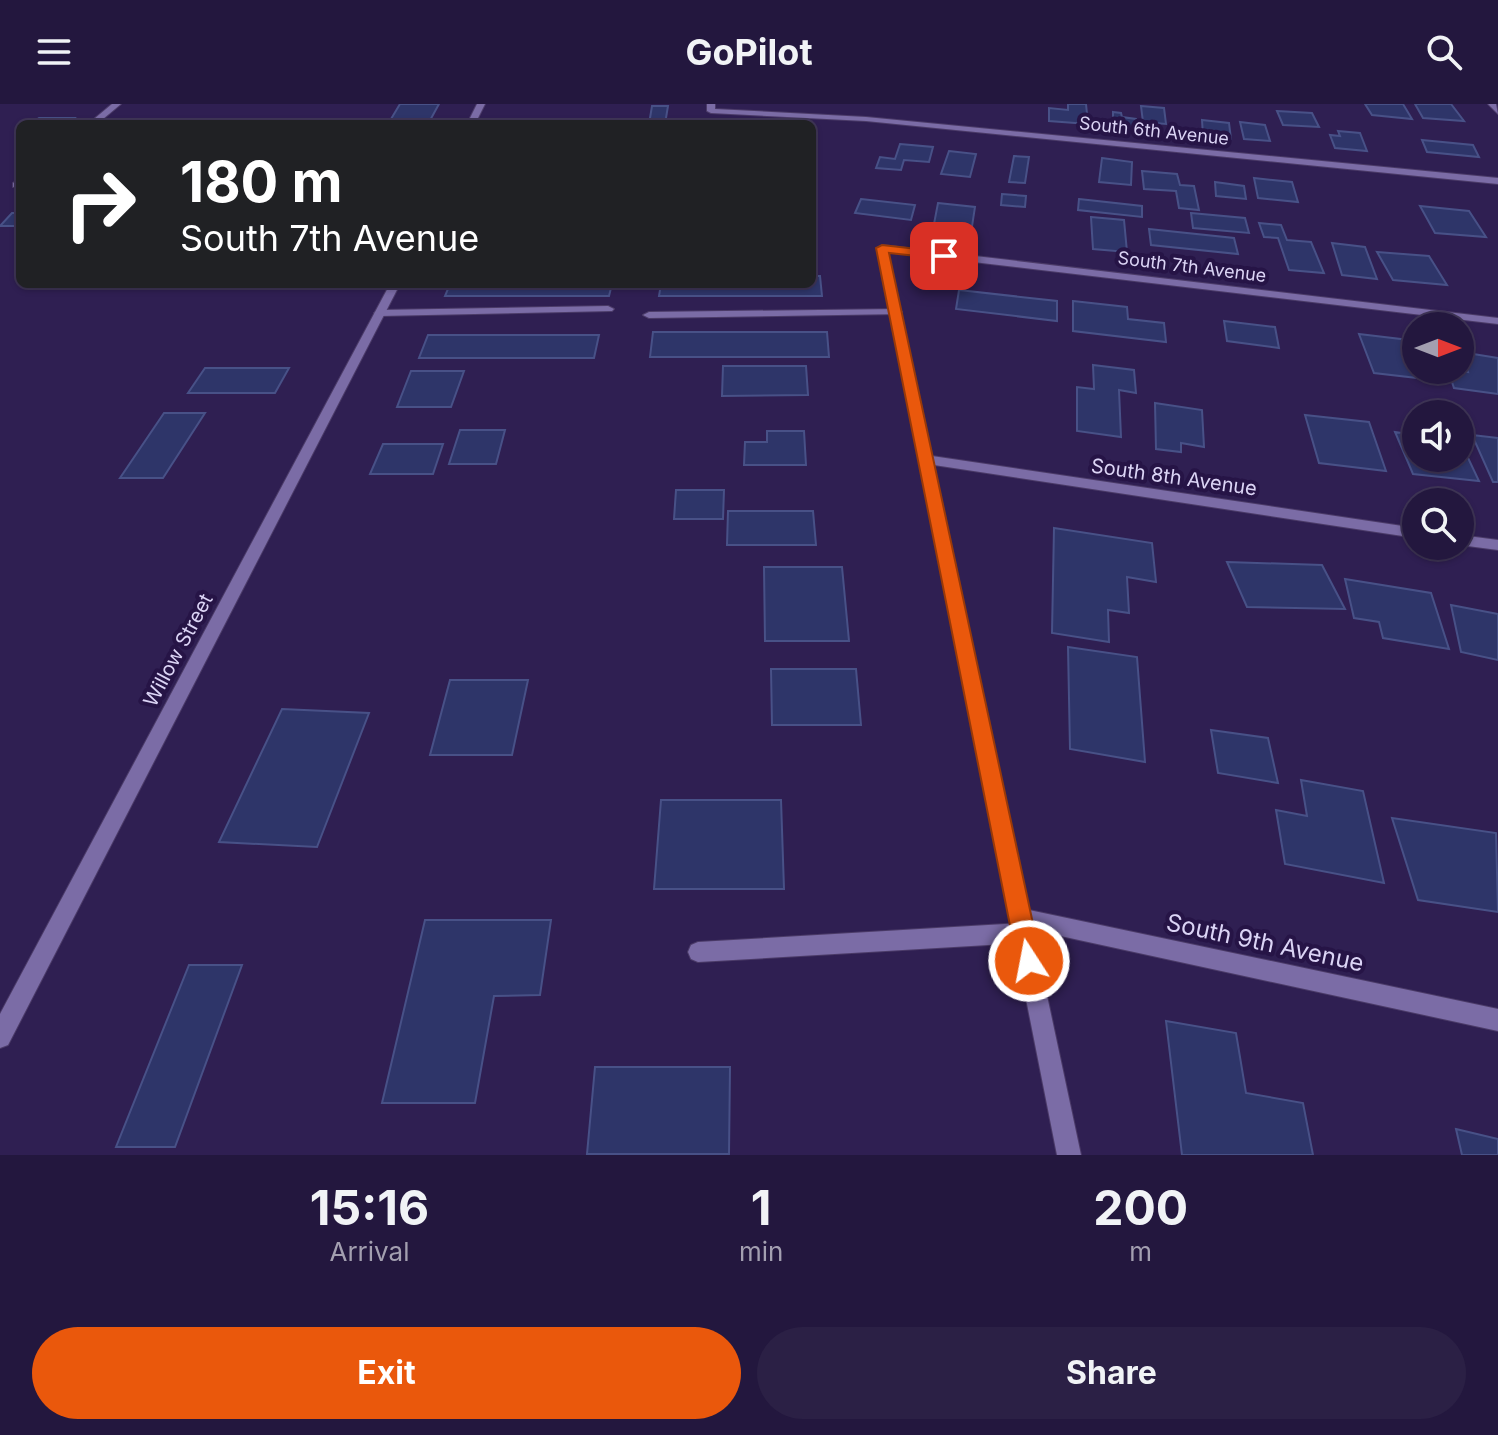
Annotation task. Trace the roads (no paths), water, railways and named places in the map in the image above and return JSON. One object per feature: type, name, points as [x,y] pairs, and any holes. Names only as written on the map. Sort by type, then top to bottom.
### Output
[{"type":"street","points":[[97,120],[117,104]]},
{"type":"street","points":[[1492,104],[1498,112]]},
{"type":"street","name":"South 6th Avenue","points":[[711,108],[866,119],[1498,181]]},
{"type":"street","name":"South 7th Avenue","points":[[896,312],[882,248],[1498,321]]},
{"type":"street","name":"Willow Street","points":[[0,1037],[393,288]]},
{"type":"street","points":[[380,313],[608,309]]},
{"type":"street","points":[[649,315],[896,312],[1069,1155]]},
{"type":"street","name":"South 8th Avenue","points":[[927,460],[1402,531]]},
{"type":"street","points":[[1474,542],[1498,545]]},
{"type":"street","name":"South 9th Avenue","points":[[698,952],[1022,925],[1498,1020]]}]
